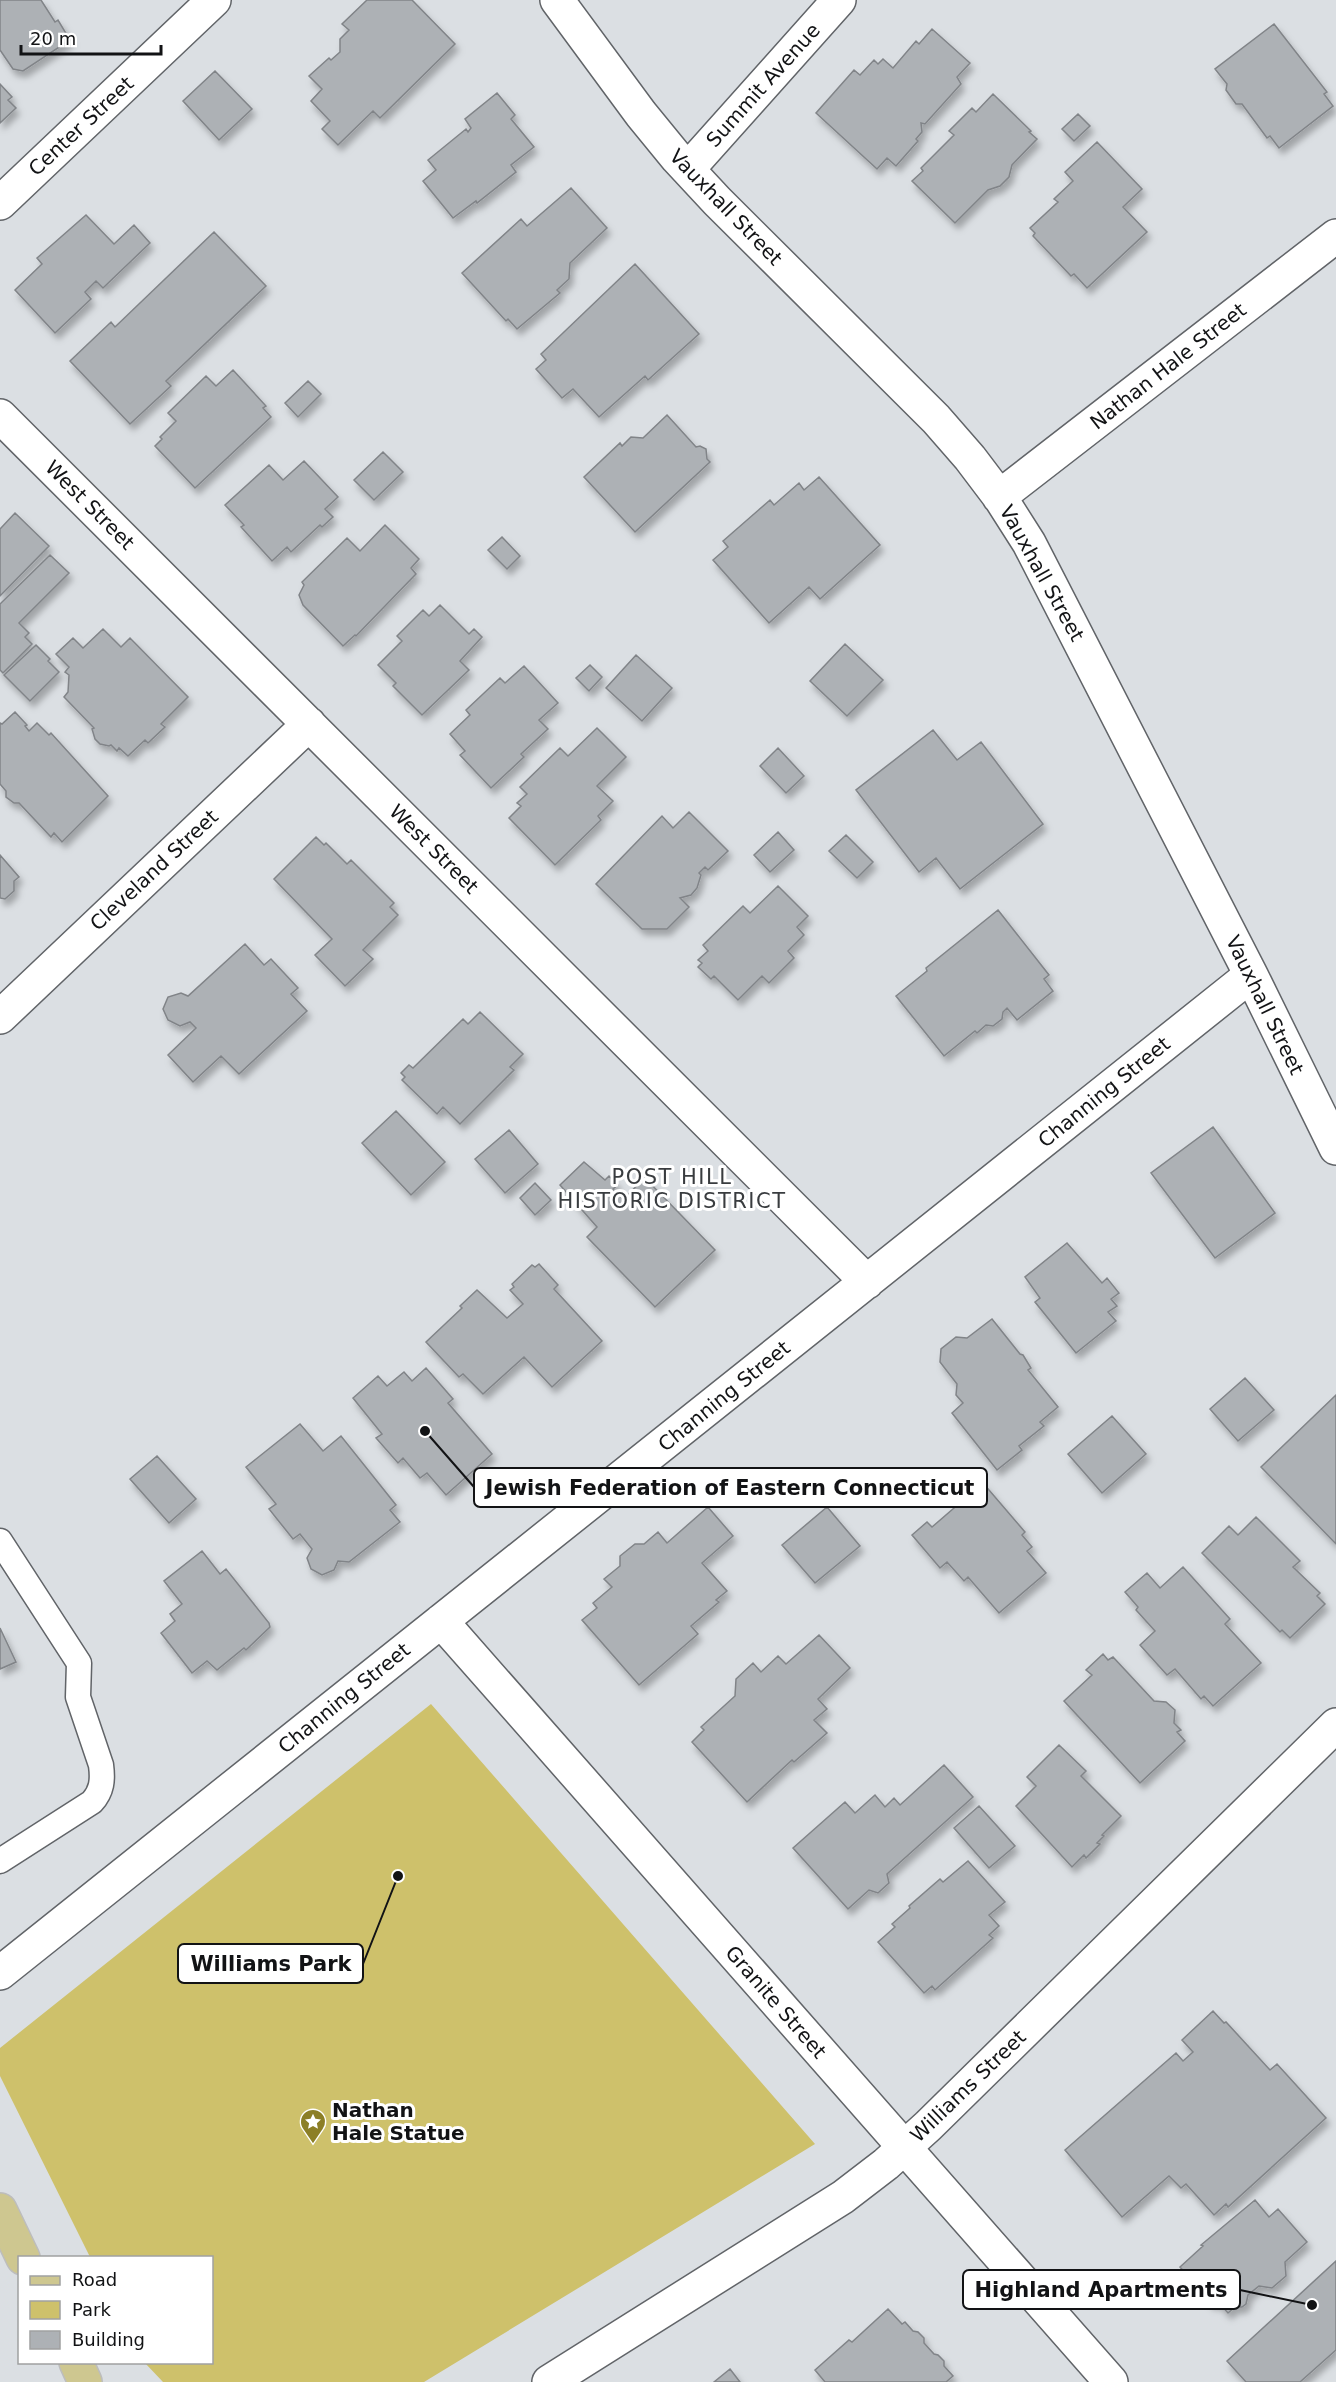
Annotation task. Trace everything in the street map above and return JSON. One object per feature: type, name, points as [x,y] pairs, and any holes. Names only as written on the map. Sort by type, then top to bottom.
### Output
[{"type":"main road","points":[[0,2210],[22,2256]]},
{"type":"main road","points":[[77,2364],[85,2382]]},
{"type":"street","name":"Center Street","points":[[0,203],[214,0]]},
{"type":"street","name":"Vauxhall Street","points":[[557,0],[641,114],[688,169],[717,201],[936,419],[970,458],[999,497],[1029,543],[1251,975],[1336,1148]]},
{"type":"street","name":"Summit Avenue","points":[[688,169],[839,0]]},
{"type":"street","name":"Nathan Hale Street","points":[[999,497],[1336,236]]},
{"type":"street","name":"West Street","points":[[0,416],[867,1282]]},
{"type":"street","name":"Cleveland Street","points":[[0,1017],[309,724]]},
{"type":"street","name":"Channing Street","points":[[0,1973],[1251,975]]},
{"type":"street","name":"Granite Street","points":[[441,1621],[1111,2382]]},
{"type":"street","name":"Williams Street","points":[[549,2382],[843,2197],[904,2148],[1332,1737]]},
{"type":"lane","points":[[0,1541],[79,1663],[78,1696],[101,1766],[102,1777],[98,1796],[93,1802],[0,1861]]},
{"type":"green space","points":[[431,1704],[815,2144],[424,2382],[163,2382],[146,2364],[213,2364],[213,2256],[90,2256],[0,2076],[0,2048]]},
{"type":"building","points":[[0,0],[41,0],[55,22],[58,20],[70,40],[23,71],[13,69],[0,50]]},
{"type":"building","points":[[367,0],[412,0],[455,44],[380,118],[373,111],[338,145],[322,129],[330,121],[311,101],[322,89],[309,76],[329,58],[331,60],[340,52],[340,39],[349,30],[342,24]]},
{"type":"building","points":[[1274,24],[1327,92],[1324,94],[1333,106],[1279,148],[1270,136],[1267,138],[1242,104],[1236,104],[1226,90],[1227,84],[1215,69]]},
{"type":"building","points":[[932,29],[970,63],[957,77],[961,84],[925,124],[921,123],[922,132],[916,139],[918,141],[896,166],[887,158],[877,169],[816,113],[854,70],[860,75],[874,60],[878,64],[883,59],[893,68],[916,41],[919,44]]},
{"type":"building","points":[[215,71],[252,109],[219,140],[183,101]]},
{"type":"building","points":[[0,84],[12,97],[8,100],[16,108],[0,123]]},
{"type":"building","points":[[497,93],[515,115],[511,119],[534,147],[511,165],[516,172],[477,203],[476,201],[453,218],[423,181],[436,170],[428,160],[466,129],[468,132],[471,128],[465,119]]},
{"type":"building","points":[[993,94],[1037,139],[1012,165],[1009,177],[1000,186],[988,190],[955,223],[912,181],[923,171],[921,168],[954,135],[949,131],[972,108],[976,112]]},
{"type":"building","points":[[1078,114],[1090,126],[1074,141],[1062,129]]},
{"type":"building","points":[[1097,142],[1142,189],[1123,207],[1147,232],[1087,288],[1074,274],[1071,276],[1033,236],[1035,233],[1030,228],[1058,202],[1054,199],[1073,181],[1065,172]]},
{"type":"building","points":[[571,188],[607,228],[570,263],[569,279],[557,290],[560,293],[517,329],[508,319],[506,321],[462,273],[521,219],[527,226]]},
{"type":"building","points":[[86,215],[114,244],[134,225],[150,243],[103,288],[96,281],[85,292],[91,299],[55,333],[15,290],[42,264],[37,258]]},
{"type":"building","points":[[214,232],[266,286],[166,381],[171,386],[130,424],[70,361],[111,322],[115,327]]},
{"type":"building","points":[[635,264],[699,334],[648,380],[645,376],[599,417],[573,389],[562,398],[536,369],[546,360],[541,354]]},
{"type":"building","points":[[233,370],[266,406],[263,408],[271,417],[195,488],[155,446],[162,439],[160,437],[176,421],[168,413],[206,376],[216,386]]},
{"type":"building","points":[[308,381],[321,394],[298,417],[285,403]]},
{"type":"building","points":[[667,415],[696,447],[706,449],[707,459],[710,462],[635,532],[584,477],[620,443],[622,446],[631,437],[643,438]]},
{"type":"building","points":[[383,452],[403,472],[374,500],[354,480]]},
{"type":"building","points":[[304,461],[338,497],[325,509],[333,517],[322,527],[320,525],[291,552],[287,547],[272,561],[241,527],[244,525],[225,505],[269,465],[283,480]]},
{"type":"building","points":[[819,477],[880,545],[820,599],[809,587],[769,623],[713,560],[728,547],[723,541],[770,500],[774,505],[799,483],[804,490]]},
{"type":"building","points":[[15,513],[49,546],[0,596],[0,529]]},
{"type":"building","points":[[385,525],[419,559],[411,568],[416,574],[356,636],[343,646],[303,605],[299,595],[304,585],[302,582],[347,538],[360,551]]},
{"type":"building","points":[[502,537],[520,556],[507,569],[488,550]]},
{"type":"building","points":[[50,555],[69,573],[19,623],[29,633],[25,637],[32,644],[3,673],[0,670],[0,604]]},
{"type":"building","points":[[440,605],[469,634],[474,629],[482,637],[460,661],[469,670],[422,715],[393,686],[396,683],[378,665],[402,641],[397,636],[423,610],[429,616]]},
{"type":"building","points":[[103,629],[121,647],[130,638],[188,697],[161,724],[165,727],[148,743],[145,740],[128,756],[119,748],[117,751],[111,745],[100,744],[95,739],[92,729],[94,728],[64,697],[68,692],[69,675],[65,672],[69,667],[56,654],[73,638],[83,648]]},
{"type":"building","points":[[845,644],[883,680],[847,716],[810,681]]},
{"type":"building","points":[[36,645],[59,672],[30,701],[4,675]]},
{"type":"building","points":[[636,655],[672,688],[642,721],[606,688]]},
{"type":"building","points":[[590,665],[602,677],[589,691],[576,678]]},
{"type":"building","points":[[524,666],[558,703],[539,720],[548,729],[521,754],[524,757],[491,788],[460,755],[465,751],[450,734],[470,715],[466,710],[500,678],[505,683]]},
{"type":"building","points":[[15,712],[27,725],[25,726],[29,731],[37,723],[49,735],[51,733],[108,796],[62,842],[54,833],[51,837],[19,803],[14,803],[6,797],[6,791],[0,784],[0,723],[2,724]]},
{"type":"building","points":[[597,728],[626,757],[597,786],[613,801],[598,816],[601,820],[555,865],[509,818],[521,806],[517,803],[527,794],[520,787],[560,748],[568,756]]},
{"type":"building","points":[[933,730],[957,760],[981,742],[1043,824],[960,889],[936,858],[919,872],[856,790]]},
{"type":"building","points":[[778,748],[804,776],[786,793],[760,766]]},
{"type":"building","points":[[689,812],[728,851],[708,870],[705,867],[699,873],[701,875],[697,888],[691,895],[680,898],[689,907],[667,929],[642,929],[596,884],[662,816],[673,828]]},
{"type":"building","points":[[778,832],[794,850],[770,872],[754,855]]},
{"type":"building","points":[[846,835],[873,862],[857,878],[829,851]]},
{"type":"building","points":[[316,837],[324,845],[326,843],[347,864],[351,860],[394,903],[390,907],[398,915],[363,950],[373,959],[345,986],[315,955],[332,939],[274,879]]},
{"type":"building","points":[[0,855],[19,877],[14,881],[14,891],[5,899],[0,898]]},
{"type":"building","points":[[778,886],[808,916],[797,927],[804,935],[788,951],[794,958],[769,983],[762,976],[738,1000],[714,976],[711,979],[698,967],[702,963],[698,960],[708,951],[703,945],[743,906],[750,913]]},
{"type":"building","points":[[998,910],[1049,975],[1044,979],[1053,991],[1017,1020],[1007,1008],[1003,1012],[1002,1019],[993,1026],[986,1025],[977,1033],[975,1031],[944,1056],[896,996],[927,971],[926,968]]},
{"type":"building","points":[[245,944],[264,965],[271,959],[298,988],[291,994],[307,1011],[239,1074],[221,1056],[193,1082],[168,1055],[196,1028],[190,1022],[180,1026],[168,1020],[163,1009],[168,997],[181,993],[188,996]]},
{"type":"building","points":[[480,1012],[523,1054],[510,1067],[514,1070],[460,1124],[443,1107],[437,1114],[402,1080],[405,1077],[401,1073],[409,1065],[413,1068],[463,1019],[468,1024]]},
{"type":"building","points":[[396,1111],[445,1162],[411,1195],[362,1143]]},
{"type":"building","points":[[1213,1127],[1275,1213],[1215,1258],[1151,1173]]},
{"type":"building","points":[[509,1130],[538,1164],[505,1193],[475,1159]]},
{"type":"building","points":[[584,1162],[605,1180],[609,1176],[618,1185],[613,1189],[623,1199],[645,1178],[715,1250],[655,1307],[587,1237],[597,1227],[560,1185]]},
{"type":"building","points":[[535,1183],[551,1200],[535,1215],[520,1198]]},
{"type":"building","points":[[1067,1243],[1102,1283],[1107,1278],[1119,1293],[1111,1299],[1117,1306],[1108,1312],[1116,1321],[1076,1353],[1035,1302],[1040,1298],[1025,1277]]},
{"type":"building","points":[[539,1264],[558,1285],[554,1289],[602,1341],[552,1387],[524,1357],[483,1394],[463,1374],[459,1377],[426,1342],[462,1308],[460,1306],[477,1290],[507,1318],[523,1304],[510,1290],[514,1287],[512,1284],[532,1265],[535,1267]]},
{"type":"building","points":[[992,1319],[1023,1355],[1031,1368],[1028,1370],[1058,1407],[1040,1422],[1044,1426],[1019,1446],[1022,1450],[997,1470],[952,1413],[963,1403],[956,1395],[957,1384],[940,1362],[941,1349],[956,1337],[967,1338]]},
{"type":"building","points":[[426,1368],[453,1399],[448,1403],[492,1454],[446,1495],[427,1473],[420,1478],[403,1458],[398,1463],[376,1438],[382,1434],[353,1398],[378,1376],[387,1386],[404,1372],[412,1381]]},
{"type":"building","points":[[1245,1378],[1274,1410],[1238,1441],[1210,1409]]},
{"type":"building","points":[[1336,1395],[1336,1544],[1261,1467]]},
{"type":"building","points":[[1112,1416],[1146,1454],[1102,1493],[1068,1454]]},
{"type":"building","points":[[300,1424],[323,1451],[341,1436],[396,1505],[390,1510],[400,1522],[349,1562],[338,1561],[334,1570],[322,1575],[311,1569],[307,1558],[312,1549],[300,1534],[293,1539],[269,1509],[276,1504],[246,1467]]},
{"type":"building","points":[[157,1456],[196,1499],[169,1523],[130,1479]]},
{"type":"building","points":[[983,1483],[1025,1532],[1022,1535],[1032,1547],[1027,1551],[1046,1573],[999,1613],[968,1577],[964,1581],[947,1562],[940,1568],[912,1535],[927,1522],[932,1527]]},
{"type":"building","points":[[708,1507],[733,1536],[702,1563],[727,1591],[716,1600],[719,1602],[691,1626],[698,1634],[639,1685],[582,1620],[597,1608],[593,1603],[612,1587],[604,1579],[620,1566],[620,1556],[635,1544],[644,1544],[658,1532],[667,1543]]},
{"type":"building","points":[[827,1507],[860,1546],[815,1583],[782,1545]]},
{"type":"building","points":[[1256,1517],[1300,1561],[1293,1567],[1320,1593],[1317,1596],[1325,1604],[1290,1638],[1282,1630],[1280,1632],[1202,1553],[1229,1526],[1238,1535]]},
{"type":"building","points":[[202,1551],[220,1574],[226,1569],[270,1627],[246,1650],[244,1648],[217,1670],[207,1661],[192,1673],[161,1633],[175,1621],[170,1614],[182,1604],[164,1581]]},
{"type":"building","points":[[1183,1567],[1230,1619],[1225,1624],[1261,1663],[1213,1706],[1204,1696],[1201,1699],[1175,1669],[1167,1675],[1140,1645],[1155,1631],[1136,1610],[1138,1607],[1125,1592],[1147,1573],[1160,1588]]},
{"type":"building","points":[[0,1628],[16,1662],[0,1669]]},
{"type":"building","points":[[819,1635],[850,1668],[818,1699],[827,1709],[814,1720],[827,1733],[794,1762],[792,1760],[747,1802],[692,1742],[704,1730],[701,1727],[735,1696],[736,1679],[753,1663],[761,1672],[778,1656],[786,1664]]},
{"type":"building","points":[[1103,1654],[1108,1660],[1113,1657],[1154,1701],[1166,1702],[1175,1710],[1174,1723],[1181,1730],[1177,1732],[1185,1741],[1140,1783],[1064,1701],[1092,1675],[1086,1670]]},
{"type":"building","points":[[1059,1745],[1086,1771],[1081,1776],[1121,1816],[1102,1835],[1104,1836],[1097,1843],[1100,1844],[1086,1858],[1084,1855],[1072,1867],[1016,1806],[1036,1786],[1027,1777]]},
{"type":"building","points":[[944,1765],[973,1797],[887,1874],[889,1883],[878,1893],[869,1890],[848,1909],[793,1848],[845,1802],[855,1813],[875,1795],[885,1807],[894,1798],[900,1805]]},
{"type":"building","points":[[979,1806],[1015,1846],[989,1868],[954,1828]]},
{"type":"building","points":[[968,1861],[1005,1902],[989,1915],[999,1926],[989,1935],[993,1938],[935,1990],[932,1986],[924,1993],[878,1942],[895,1927],[892,1924],[910,1908],[909,1906],[940,1879],[943,1882]]},
{"type":"building","points":[[1213,2011],[1270,2070],[1277,2064],[1326,2118],[1228,2207],[1226,2204],[1214,2215],[1186,2184],[1181,2188],[1169,2176],[1122,2217],[1065,2150],[1176,2053],[1183,2061],[1193,2052],[1182,2040]]},
{"type":"building","points":[[1255,2200],[1269,2217],[1278,2209],[1307,2242],[1285,2262],[1286,2276],[1272,2288],[1259,2286],[1248,2295],[1246,2304],[1242,2307],[1235,2307],[1228,2313],[1217,2301],[1212,2304],[1180,2267],[1203,2246],[1201,2245]]},
{"type":"building","points":[[1336,2261],[1336,2350],[1300,2382],[1246,2382],[1227,2361]]},
{"type":"building","points":[[888,2309],[902,2324],[905,2322],[924,2338],[924,2343],[944,2361],[944,2366],[953,2376],[946,2382],[825,2382],[815,2370],[849,2340],[852,2342]]},
{"type":"building","points":[[730,2369],[740,2382],[714,2382]]},
{"type":"place","name":"Jewish Federation of Eastern Connecticut","points":[[425,1431]]},
{"type":"place","name":"Williams Park","points":[[398,1876]]},
{"type":"place","name":"Nathan Hale Statue","points":[[313,2145]]},
{"type":"place","name":"Highland Apartments","points":[[1312,2305]]},
{"type":"district","name":"POST HILL HISTORIC DISTRICT","points":[[672,1189]]}]
